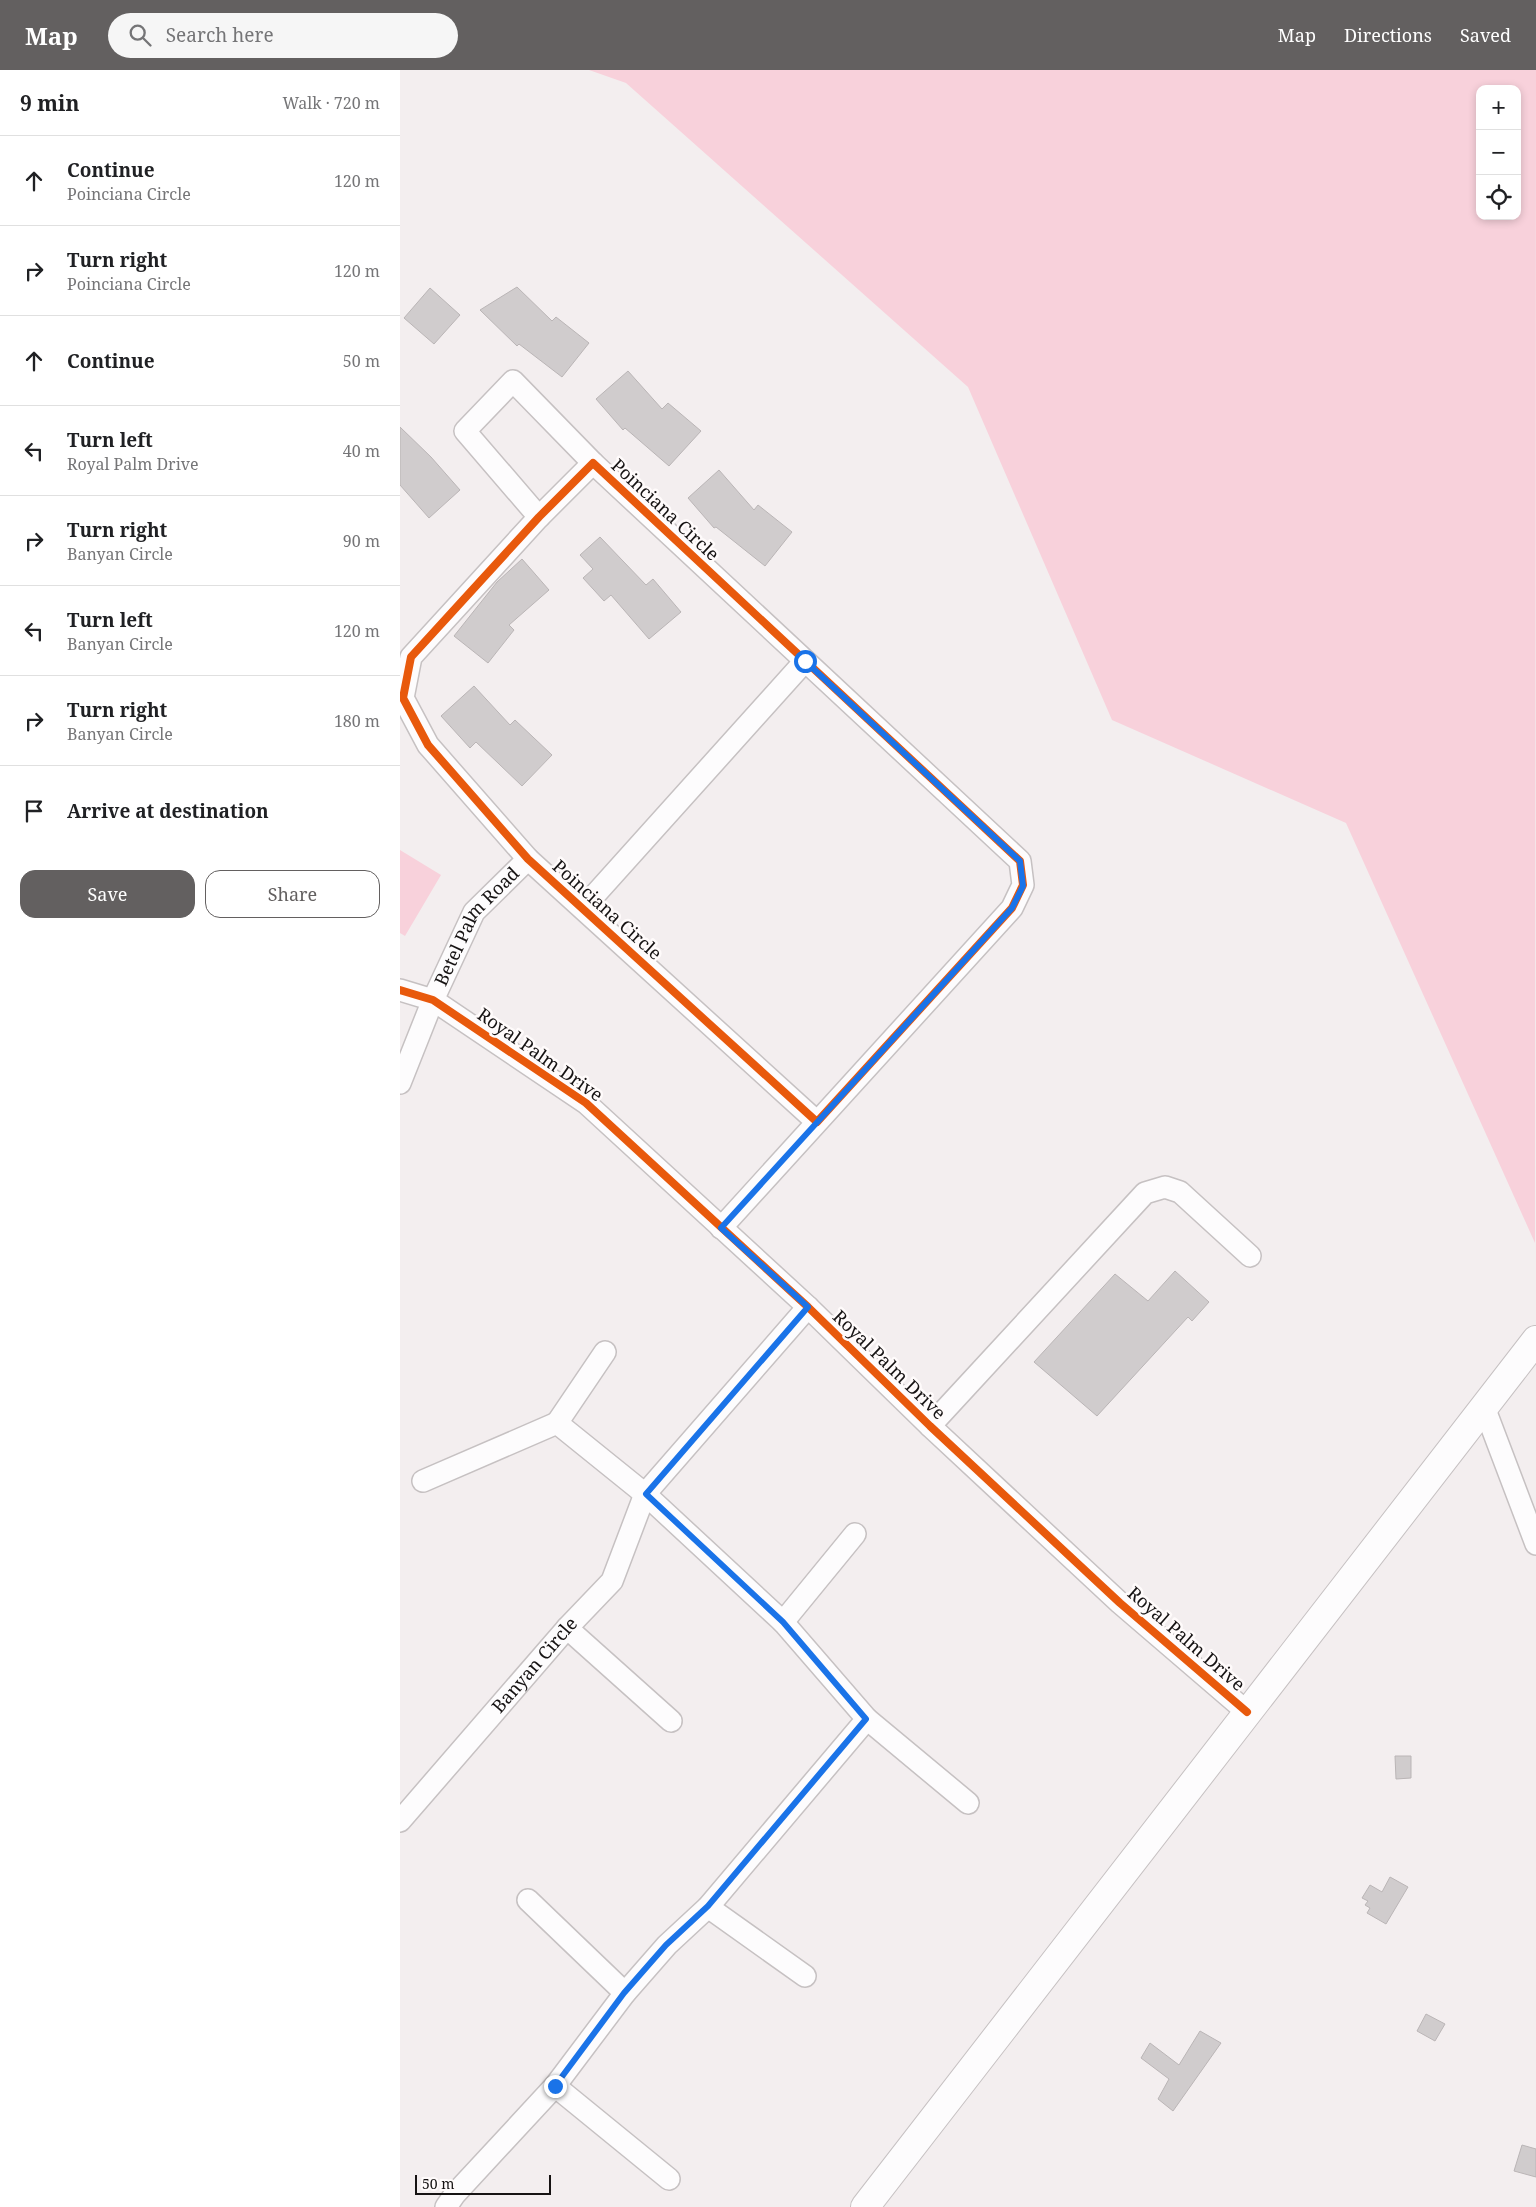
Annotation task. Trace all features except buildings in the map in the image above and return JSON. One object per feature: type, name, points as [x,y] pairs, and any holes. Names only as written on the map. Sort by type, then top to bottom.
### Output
[{"type":"main road","points":[[865,2207],[1536,1340]]},
{"type":"street","points":[[539,517],[465,431],[513,381],[593,463]]},
{"type":"street","name":"Poinciana Circle","points":[[593,463],[1020,861],[1023,886],[1012,908],[817,1122],[528,859],[428,745],[403,698],[411,657],[539,517],[593,463]]},
{"type":"street","points":[[584,908],[805,661]]},
{"type":"street","name":"Betel Palm Road","points":[[400,1083],[433,1000],[474,912],[528,859]]},
{"type":"street","name":"Royal Palm Drive","points":[[400,990],[433,1000],[586,1104],[808,1307],[930,1426],[1120,1603],[1247,1712]]},
{"type":"street","points":[[721,1228],[817,1122]]},
{"type":"street","points":[[930,1426],[1145,1193],[1165,1187],[1180,1192],[1250,1256]]},
{"type":"street","name":"Banyan Circle","points":[[400,1821],[567,1628],[612,1581],[646,1494],[808,1307]]},
{"type":"street","points":[[423,1481],[557,1423],[605,1352]]},
{"type":"street","points":[[1484,1407],[1536,1544]]},
{"type":"street","points":[[557,1423],[646,1494],[783,1622],[866,1719],[968,1803]]},
{"type":"street","points":[[783,1622],[855,1534]]},
{"type":"street","points":[[567,1628],[670,1721]]},
{"type":"street","points":[[446,2207],[455,2194],[555,2086],[624,1993],[666,1945],[708,1906],[866,1719]]},
{"type":"street","points":[[528,1900],[624,1993]]},
{"type":"street","points":[[708,1906],[805,1976]]},
{"type":"street","points":[[555,2086],[669,2178]]},
{"type":"shaded area","points":[[589,70],[1536,70],[1535,1243],[1346,823],[1112,720],[968,387],[626,83]]},
{"type":"shaded area","points":[[400,850],[441,875],[405,936],[400,933]]},
{"type":"cycle path","points":[[593,463],[1020,861],[1023,885],[1012,908],[817,1122],[528,859],[428,745],[403,698],[411,657],[539,517],[593,463]]},
{"type":"cycle path","points":[[400,990],[433,1000],[586,1103],[808,1307],[930,1426],[1120,1603],[1247,1712]]},
{"type":"route","points":[[555,2086],[624,1993],[666,1945],[708,1906],[866,1719],[783,1622],[646,1494],[808,1307],[721,1228],[1012,908],[1023,886],[1020,861],[805,661]]}]
